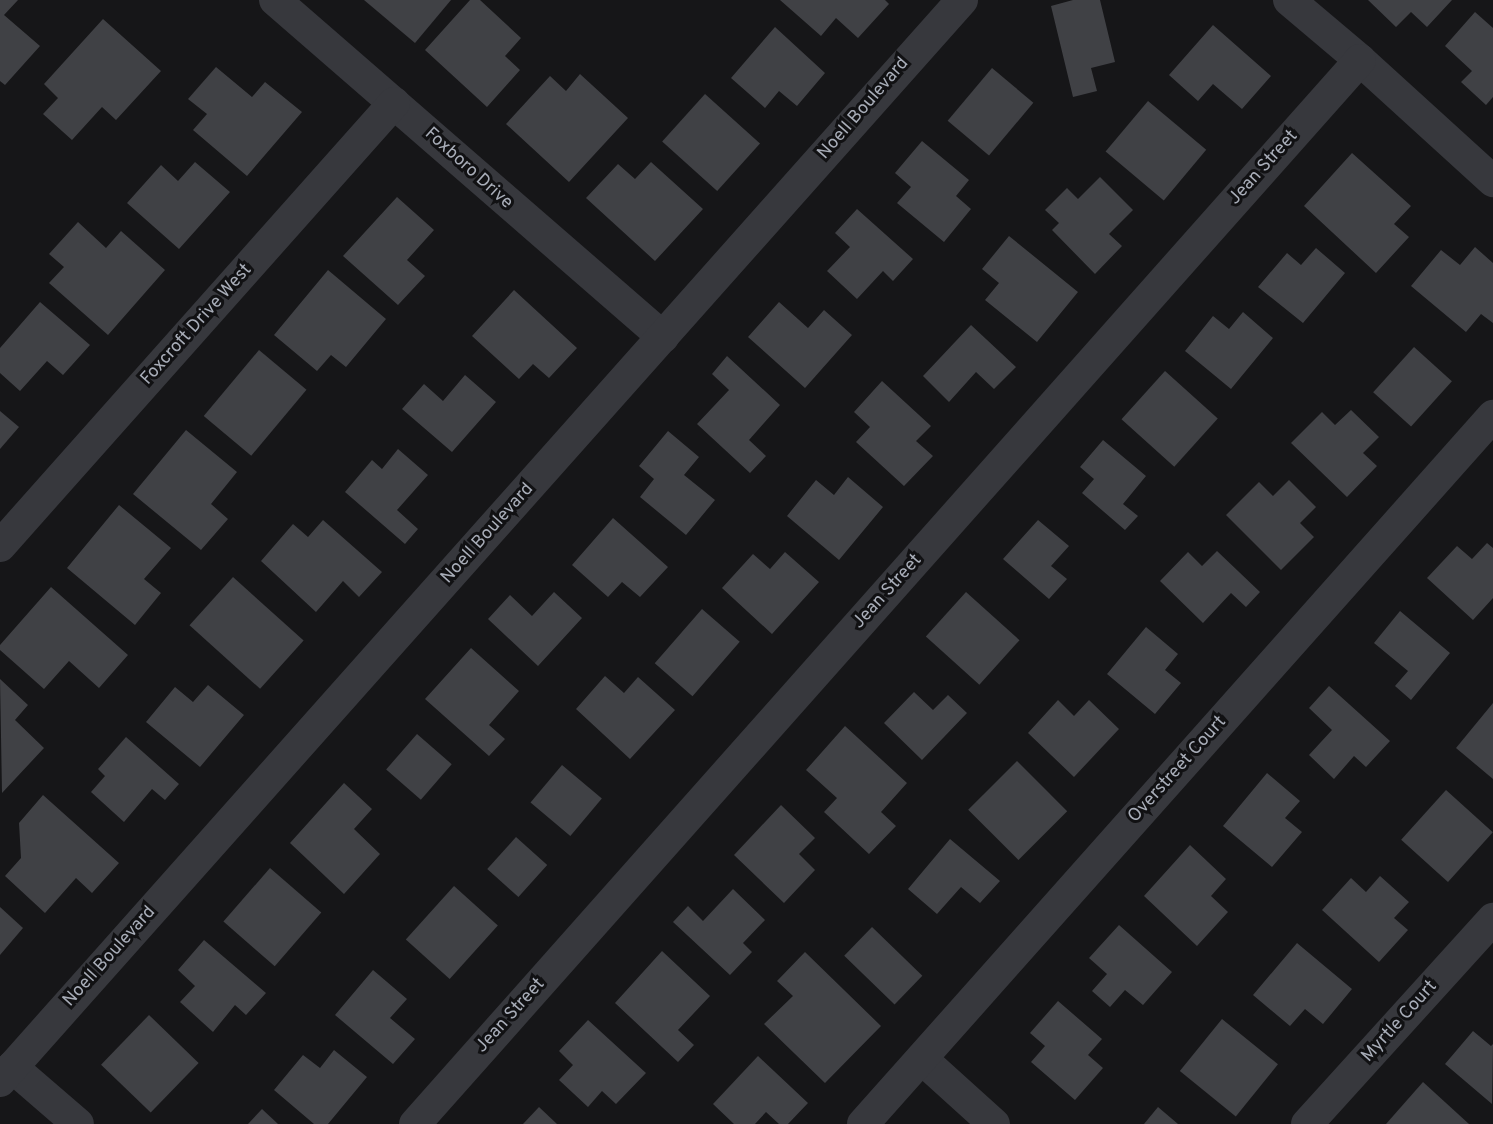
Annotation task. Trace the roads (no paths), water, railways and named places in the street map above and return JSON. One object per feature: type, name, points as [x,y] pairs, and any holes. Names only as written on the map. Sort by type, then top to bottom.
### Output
[{"type":"street","name":"Foxboro Drive","points":[[275,0],[663,337]]},
{"type":"street","name":"Noell Boulevard","points":[[78,1124],[6,1074],[962,0]]},
{"type":"street","points":[[1289,0],[1360,60],[1493,181]]},
{"type":"street","name":"Jean Street","points":[[415,1124],[1360,60]]},
{"type":"street","name":"Foxcroft Drive West","points":[[0,546],[394,103]]},
{"type":"street","name":"Overstreet Court","points":[[863,1124],[1493,416]]},
{"type":"street","name":"Myrtle Court","points":[[1307,1124],[1492,924]]},
{"type":"street","points":[[922,1059],[994,1124]]}]
